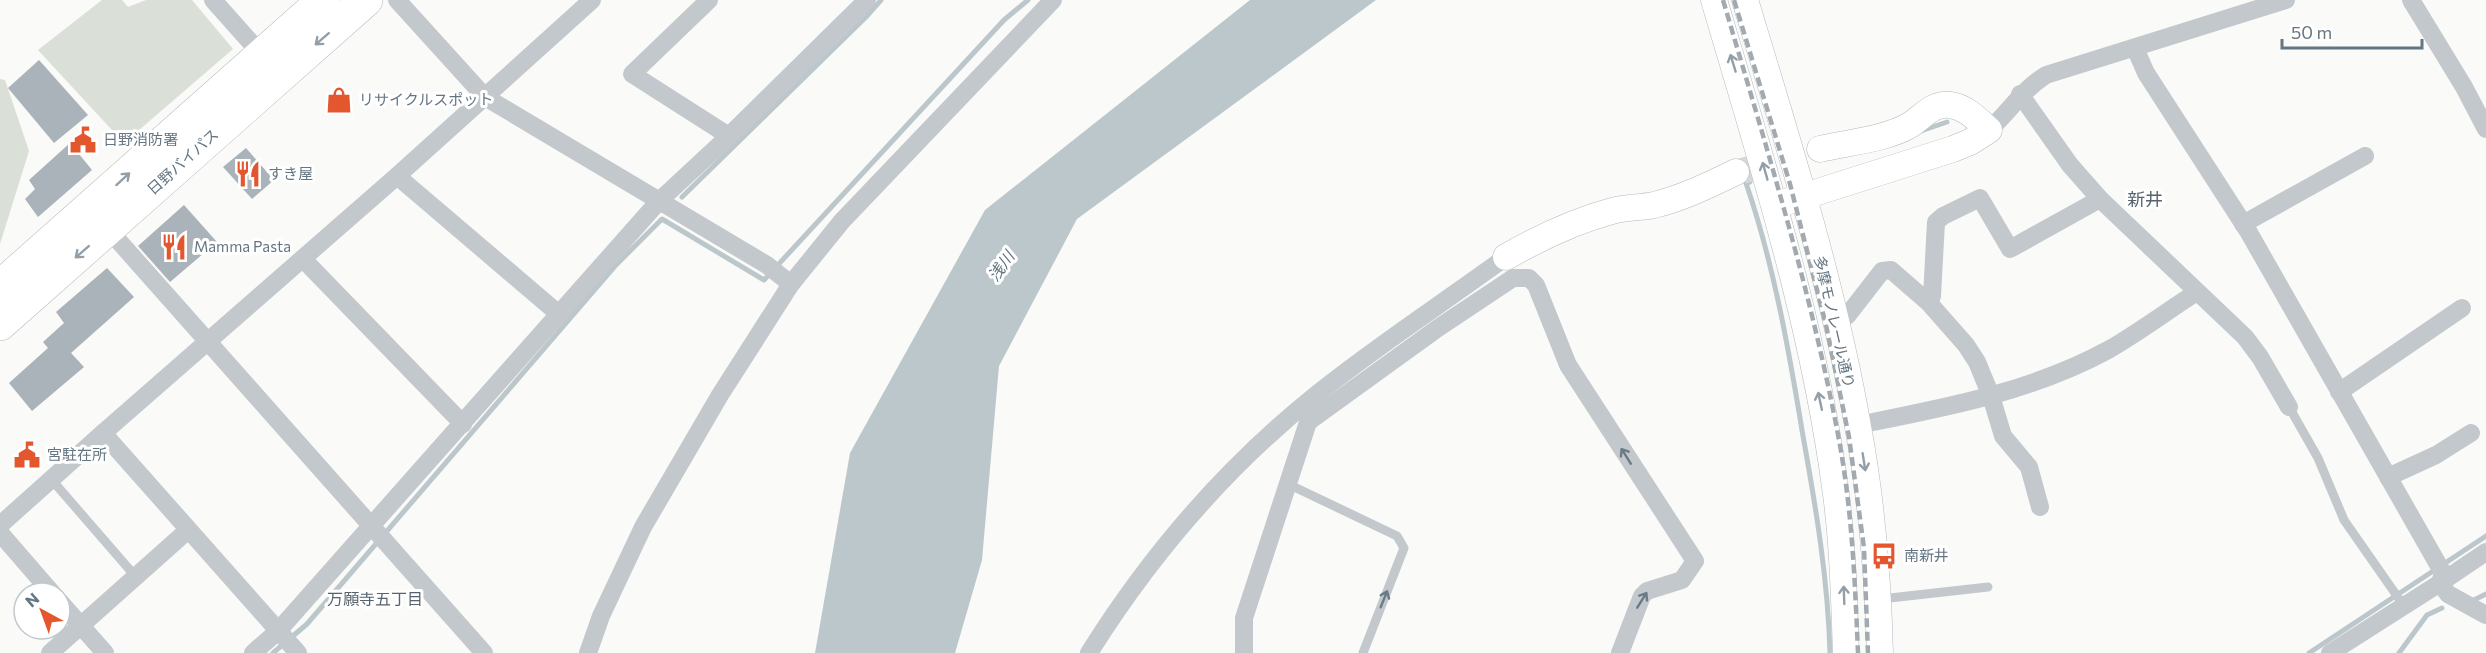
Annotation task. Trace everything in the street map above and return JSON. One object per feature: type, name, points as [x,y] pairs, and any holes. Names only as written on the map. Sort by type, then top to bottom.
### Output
[{"type":"highway","name":"日野バイパス","points":[[0,287],[324,0]]},
{"type":"highway","name":"日野バイパス","points":[[0,324],[366,0]]},
{"type":"main road","name":"多摩モノレール通り","points":[[1714,0],[1775,205],[1806,330],[1827,433],[1842,546],[1846,653]]},
{"type":"main road","name":"多摩モノレール通り","points":[[1745,0],[1779,111],[1835,320],[1858,425],[1875,544],[1880,653]]},
{"type":"main road","points":[[1775,205],[1953,149],[1989,130],[1964,110],[1950,105],[1936,107],[1909,125],[1887,134],[1820,149]]},
{"type":"main road","points":[[1506,257],[1529,244],[1583,221],[1614,210],[1653,206],[1699,190],[1736,172]]},
{"type":"street","points":[[213,0],[262,55]]},
{"type":"street","points":[[398,0],[485,97],[780,275]]},
{"type":"street","points":[[0,525],[397,176],[592,0]]},
{"type":"street","points":[[709,0],[632,74],[729,136]]},
{"type":"street","points":[[253,653],[278,631],[659,201],[729,136],[867,0]]},
{"type":"street","points":[[588,653],[601,616],[643,527],[720,395],[780,275],[842,221],[1053,0]]},
{"type":"street","points":[[1989,130],[2004,116],[2020,94],[2040,78],[2056,71],[2286,0]]},
{"type":"street","points":[[2410,0],[2464,87],[2486,129]]},
{"type":"street","points":[[2135,48],[2146,74],[2243,224],[2432,555],[2448,594],[2486,615]]},
{"type":"street","points":[[2020,94],[2070,165],[2100,199],[2244,337],[2260,357],[2289,407]]},
{"type":"street","points":[[2243,224],[2365,156]]},
{"type":"street","points":[[397,176],[560,315]]},
{"type":"street","points":[[1929,303],[1932,296],[1936,222],[1943,216],[1980,198],[2010,249],[2100,199]]},
{"type":"street","points":[[108,229],[484,653]]},
{"type":"street","points":[[1089,653],[1149,566],[1208,494],[1268,436],[1317,394],[1506,257]]},
{"type":"street","points":[[303,259],[463,424]]},
{"type":"street","points":[[1835,320],[1847,316],[1882,271],[1891,270],[1929,303],[1966,345],[1977,362],[1991,396],[2003,436],[2029,467],[2040,507]]},
{"type":"street","points":[[1308,422],[1438,328],[1513,278],[1529,278],[1536,285],[1568,365],[1695,561],[1682,580],[1647,591],[1642,596],[1620,653]]},
{"type":"street","points":[[1858,425],[1991,396],[2042,379],[2107,350],[2197,292]]},
{"type":"street","points":[[2339,392],[2462,308]]},
{"type":"street","points":[[1244,653],[1244,618],[1317,394]]},
{"type":"street","points":[[103,433],[296,651]]},
{"type":"street","points":[[2388,477],[2436,455],[2471,434]]},
{"type":"street","points":[[50,653],[188,531]]},
{"type":"street","points":[[0,533],[42,581]]},
{"type":"street","points":[[2330,653],[2399,600],[2486,552]]},
{"type":"street","points":[[72,615],[105,653]]},
{"type":"lane","points":[[2289,407],[2318,458],[2344,520],[2399,600]]},
{"type":"lane","points":[[51,479],[136,577]]},
{"type":"lane","points":[[1288,484],[1397,536],[1404,548],[1363,653]]},
{"type":"lane","points":[[1878,600],[1988,587]]},
{"type":"shaded area","points":[[102,0],[122,0],[128,7],[146,0],[192,0],[233,49],[124,143],[38,50]]},
{"type":"shaded area","points":[[0,79],[5,80],[29,151],[0,244]]},
{"type":"water","name":"浅川","points":[[1250,0],[1376,0],[1077,219],[999,366],[982,560],[955,653],[815,653],[850,453],[985,210]]},
{"type":"building","points":[[39,60],[88,115],[54,143],[8,88]]},
{"type":"building","points":[[70,143],[92,170],[38,217],[25,199],[35,189],[29,180]]},
{"type":"building","name":"すき屋","points":[[246,148],[274,180],[252,199],[223,167]]},
{"type":"building","name":"Mamma Pasta","points":[[184,205],[217,242],[170,282],[138,246]]},
{"type":"building","points":[[107,268],[134,297],[71,353],[84,367],[32,411],[9,383],[48,348],[43,342],[64,323],[56,312]]},
{"type":"waterway","points":[[682,197],[881,0]]},
{"type":"waterway","points":[[273,653],[307,624],[615,266],[662,219],[764,280],[1004,20],[1028,0]]},
{"type":"waterway","points":[[1918,132],[1947,122]]},
{"type":"waterway","points":[[1750,182],[1746,183],[1765,245],[1792,372],[1821,544],[1830,653]]},
{"type":"waterway","points":[[2309,653],[2486,536]]},
{"type":"waterway","points":[[2474,600],[2486,594]]},
{"type":"waterway","points":[[2399,653],[2427,615],[2442,608]]},
{"type":"tunnel","points":[[1742,171],[1820,149]]},
{"type":"railway","points":[[1723,0],[1787,218],[1828,384],[1839,440],[1850,519],[1858,653]]},
{"type":"railway","points":[[1734,0],[1790,184],[1826,325],[1849,437],[1864,548],[1868,653]]},
{"type":"place","name":"リサイクルスポット","points":[[339,100]]},
{"type":"place","name":"日野消防署","points":[[83,140]]},
{"type":"place","name":"すき屋","points":[[248,174]]},
{"type":"place","name":"Mamma Pasta","points":[[174,247]]},
{"type":"place","name":"宮駐在所","points":[[27,455]]},
{"type":"place","name":"南新井","points":[[1884,556]]},
{"type":"district","name":"新井","points":[[2145,200]]},
{"type":"district","name":"万願寺五丁目","points":[[375,599]]}]
